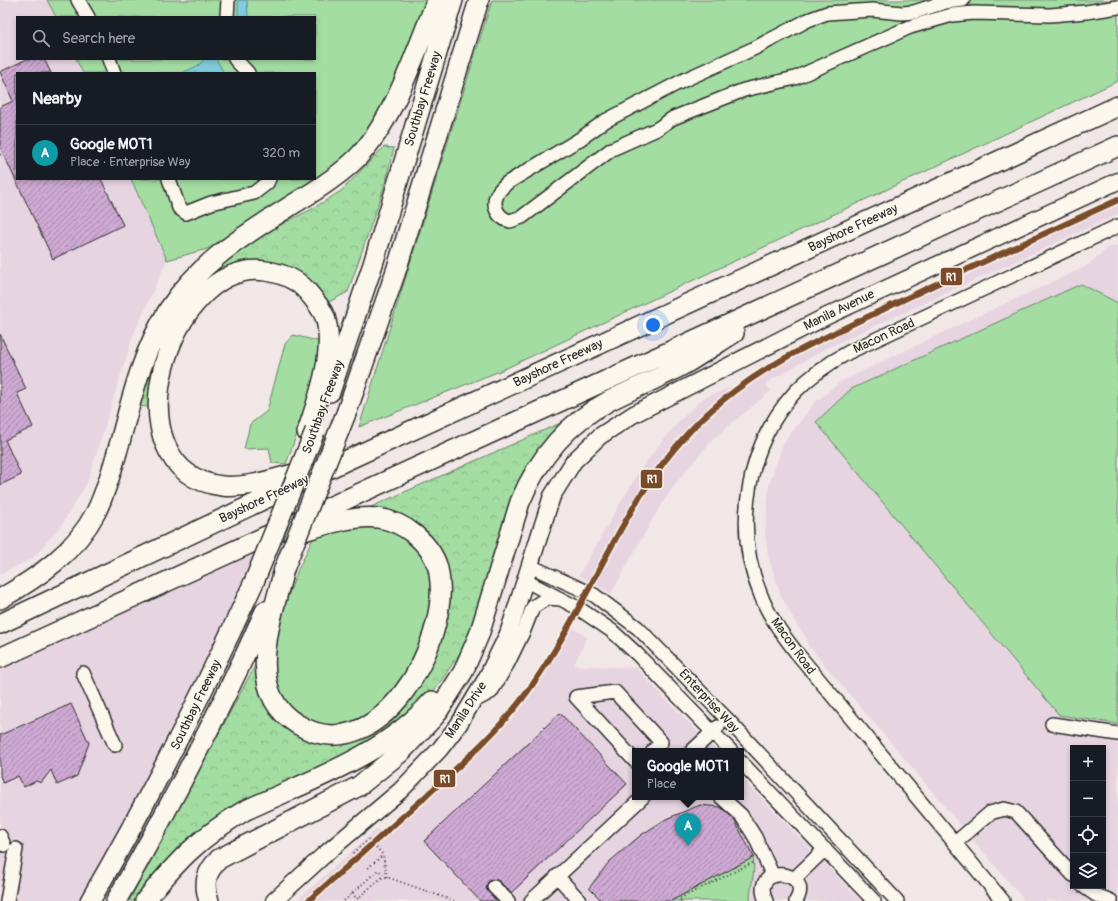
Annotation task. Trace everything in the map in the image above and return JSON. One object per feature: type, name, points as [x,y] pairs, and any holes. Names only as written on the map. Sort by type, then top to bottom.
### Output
[{"type":"highway","points":[[0,599],[24,586],[58,559],[82,533],[95,512],[106,489],[138,375],[152,339],[170,308],[190,282],[215,257],[240,238],[324,186],[358,157],[375,137],[388,117],[437,0]]},
{"type":"highway","name":"Southbay Freeway","points":[[90,901],[166,765],[212,672],[254,582],[272,539],[373,264],[453,0]]},
{"type":"highway","name":"Southbay Freeway","points":[[116,901],[206,736],[237,674],[284,569],[347,412],[396,271],[479,0]]},
{"type":"highway","name":"Bayshore Freeway","points":[[0,624],[345,461],[1118,106]]},
{"type":"highway","points":[[0,658],[540,409],[789,298],[1118,146]]},
{"type":"highway","points":[[311,432],[327,356],[329,335],[325,316],[316,301],[304,288],[290,278],[274,272],[259,270],[244,271],[227,276],[211,287],[182,323],[173,340],[164,365],[158,407],[159,426],[163,440],[171,455],[191,475],[204,482],[222,486],[260,482],[345,461]]},
{"type":"highway","points":[[209,901],[206,891],[206,878],[210,868],[219,859],[359,786],[401,752],[435,716],[463,672],[480,634],[520,502],[537,467],[559,439],[573,425],[607,402],[686,364],[789,298]]},
{"type":"highway","points":[[246,545],[339,522],[361,518],[378,518],[394,522],[406,528],[427,547],[434,559],[439,573],[438,614],[423,663],[409,685],[392,706],[376,721],[357,731],[339,735],[305,729],[291,720],[272,696],[264,668],[265,647],[284,569]]},
{"type":"highway","points":[[145,901],[185,854],[224,823],[244,811],[372,751],[408,724],[442,688],[480,634]]},
{"type":"main road","name":"Manila Avenue","points":[[574,461],[600,436],[634,414],[876,292],[1118,181]]},
{"type":"main road","name":"Manila Drive","points":[[274,901],[324,855],[401,790],[440,749],[474,702],[508,634],[552,496],[574,461]]},
{"type":"street","points":[[78,0],[87,16]]},
{"type":"street","points":[[227,16],[228,0]]},
{"type":"street","points":[[964,0],[945,2],[914,12],[902,13],[872,10],[827,13],[808,20],[755,48],[684,80],[605,121],[580,139],[507,183],[498,193],[496,207],[498,213],[501,217],[510,221],[522,217],[612,149],[657,129],[673,118],[744,90],[795,78],[916,25],[952,15],[974,13],[1050,15],[1092,12],[1118,7]]},
{"type":"street","points":[[108,60],[114,72]]},
{"type":"street","points":[[236,60],[247,72]]},
{"type":"street","points":[[169,180],[179,208],[186,213],[212,203],[254,194],[268,180]]},
{"type":"street","name":"Macon Road","points":[[1003,901],[796,652],[770,614],[752,571],[748,549],[747,505],[757,456],[767,432],[780,411],[796,392],[829,363],[1118,226]]},
{"type":"street","name":"Enterprise Way","points":[[528,573],[561,599],[598,621],[625,642],[728,748]]},
{"type":"street","name":"Enterprise Way","points":[[528,573],[587,591],[624,616],[651,641],[727,719],[897,901]]},
{"type":"street","points":[[474,702],[491,692],[508,663],[533,607],[547,598],[561,599]]},
{"type":"street","points":[[83,673],[115,745]]},
{"type":"street","points":[[632,758],[576,697],[614,692],[661,742],[656,748]]},
{"type":"street","points":[[695,748],[727,719]]},
{"type":"street","points":[[1052,724],[1118,734]]},
{"type":"street","points":[[744,765],[874,901]]},
{"type":"street","points":[[531,901],[639,800]]},
{"type":"street","points":[[724,800],[741,815],[755,837],[773,876]]},
{"type":"street","points":[[955,843],[990,813],[1004,809],[1016,812],[1070,872]]},
{"type":"street","points":[[7,843],[7,899]]},
{"type":"street","points":[[794,879],[825,850]]},
{"type":"street","points":[[766,901],[764,889],[768,879],[773,876],[784,874],[794,879],[799,888],[798,900]]},
{"type":"street","points":[[557,876],[580,901]]},
{"type":"street","points":[[494,887],[508,901]]},
{"type":"street","points":[[1087,889],[1096,895],[1111,901]]},
{"type":"path","points":[[353,853],[369,839],[382,854],[387,877]]},
{"type":"path","points":[[368,868],[382,854]]},
{"type":"path","points":[[681,901],[679,899],[754,862]]},
{"type":"path","points":[[344,901],[378,870],[387,877],[454,901]]},
{"type":"path","points":[[352,893],[357,898],[381,878],[387,877]]},
{"type":"shaded area","points":[[0,0],[47,0],[55,16],[16,16],[16,60],[76,60],[82,72],[16,72],[16,180],[131,180],[167,260],[133,336],[87,483],[61,526],[33,558],[0,574]]},
{"type":"shaded area","points":[[1118,198],[1118,214],[827,348],[766,383],[771,391],[714,438],[675,484],[655,515],[611,594],[579,575],[636,476],[658,446],[682,418],[704,398],[736,385],[785,353],[828,331]]},
{"type":"shaded area","points":[[1118,245],[1118,901],[1025,901],[808,645],[806,637],[798,627],[780,594],[768,555],[765,535],[769,485],[782,447],[788,437],[814,403],[840,382],[965,322],[1085,267],[1108,248]]},
{"type":"shaded area","points":[[272,539],[90,901],[0,901],[0,658]]},
{"type":"shaded area","points":[[566,624],[587,637],[574,665],[636,668],[713,748],[632,748],[632,800],[744,800],[744,780],[861,901],[296,901],[377,829],[380,832],[490,731],[526,689],[549,654]]},
{"type":"green space","points":[[47,0],[428,0],[393,90],[363,138],[333,170],[236,234],[207,249],[167,260],[131,180],[316,180],[316,72],[82,72],[76,60],[316,60],[316,16],[55,16]]},
{"type":"green space","points":[[492,0],[1118,0],[1118,81],[500,371],[359,427]]},
{"type":"green space","points":[[384,147],[394,148],[385,184],[348,292],[327,303],[293,271],[267,261],[236,266],[158,367],[149,407],[135,406],[157,342],[196,283],[244,243],[312,209],[341,191]]},
{"type":"green space","points":[[1081,284],[1118,303],[1118,724],[1059,715],[816,422],[851,389]]},
{"type":"green space","points":[[293,335],[322,342],[319,373],[286,464],[272,463],[269,448],[244,449],[250,424],[267,411],[285,344]]},
{"type":"green space","points":[[583,413],[545,449],[471,637],[436,688],[420,707],[386,736],[247,805],[137,901],[129,901],[258,660],[268,696],[337,738],[414,690],[441,557],[364,510]]},
{"type":"green space","points":[[377,523],[414,541],[435,575],[428,637],[390,702],[339,729],[307,724],[276,693],[269,646],[298,570],[315,534]]},
{"type":"green space","points":[[753,857],[754,868],[750,901],[671,901]]},
{"type":"water","points":[[238,0],[247,0],[248,16],[238,16]]},
{"type":"water","points":[[203,60],[217,60],[223,72],[184,72],[199,65]]},
{"type":"building","points":[[25,60],[44,60],[50,72],[16,72],[16,180],[101,180],[123,225],[53,259],[0,147],[0,107],[13,101],[0,72]]},
{"type":"building","points":[[0,334],[26,389],[17,393],[33,427],[5,440],[21,475],[0,485]]},
{"type":"building","points":[[71,704],[89,743],[77,776],[57,785],[51,770],[41,783],[36,781],[24,787],[18,776],[3,783],[0,776],[0,735]]},
{"type":"building","points":[[560,713],[627,784],[511,893],[499,881],[492,879],[488,882],[486,889],[497,901],[480,901],[424,841]]},
{"type":"building","points":[[700,805],[721,807],[733,818],[754,857],[671,901],[602,901],[589,888],[609,862],[641,835],[666,819]]},
{"type":"transit line","name":"R1","points":[[308,901],[465,760],[492,734],[516,706],[528,691],[551,656],[630,512],[652,478],[678,445],[707,414],[747,382],[813,343],[970,268],[1118,200]]},
{"type":"place","name":"Google MOT1","points":[[688,846]]}]
